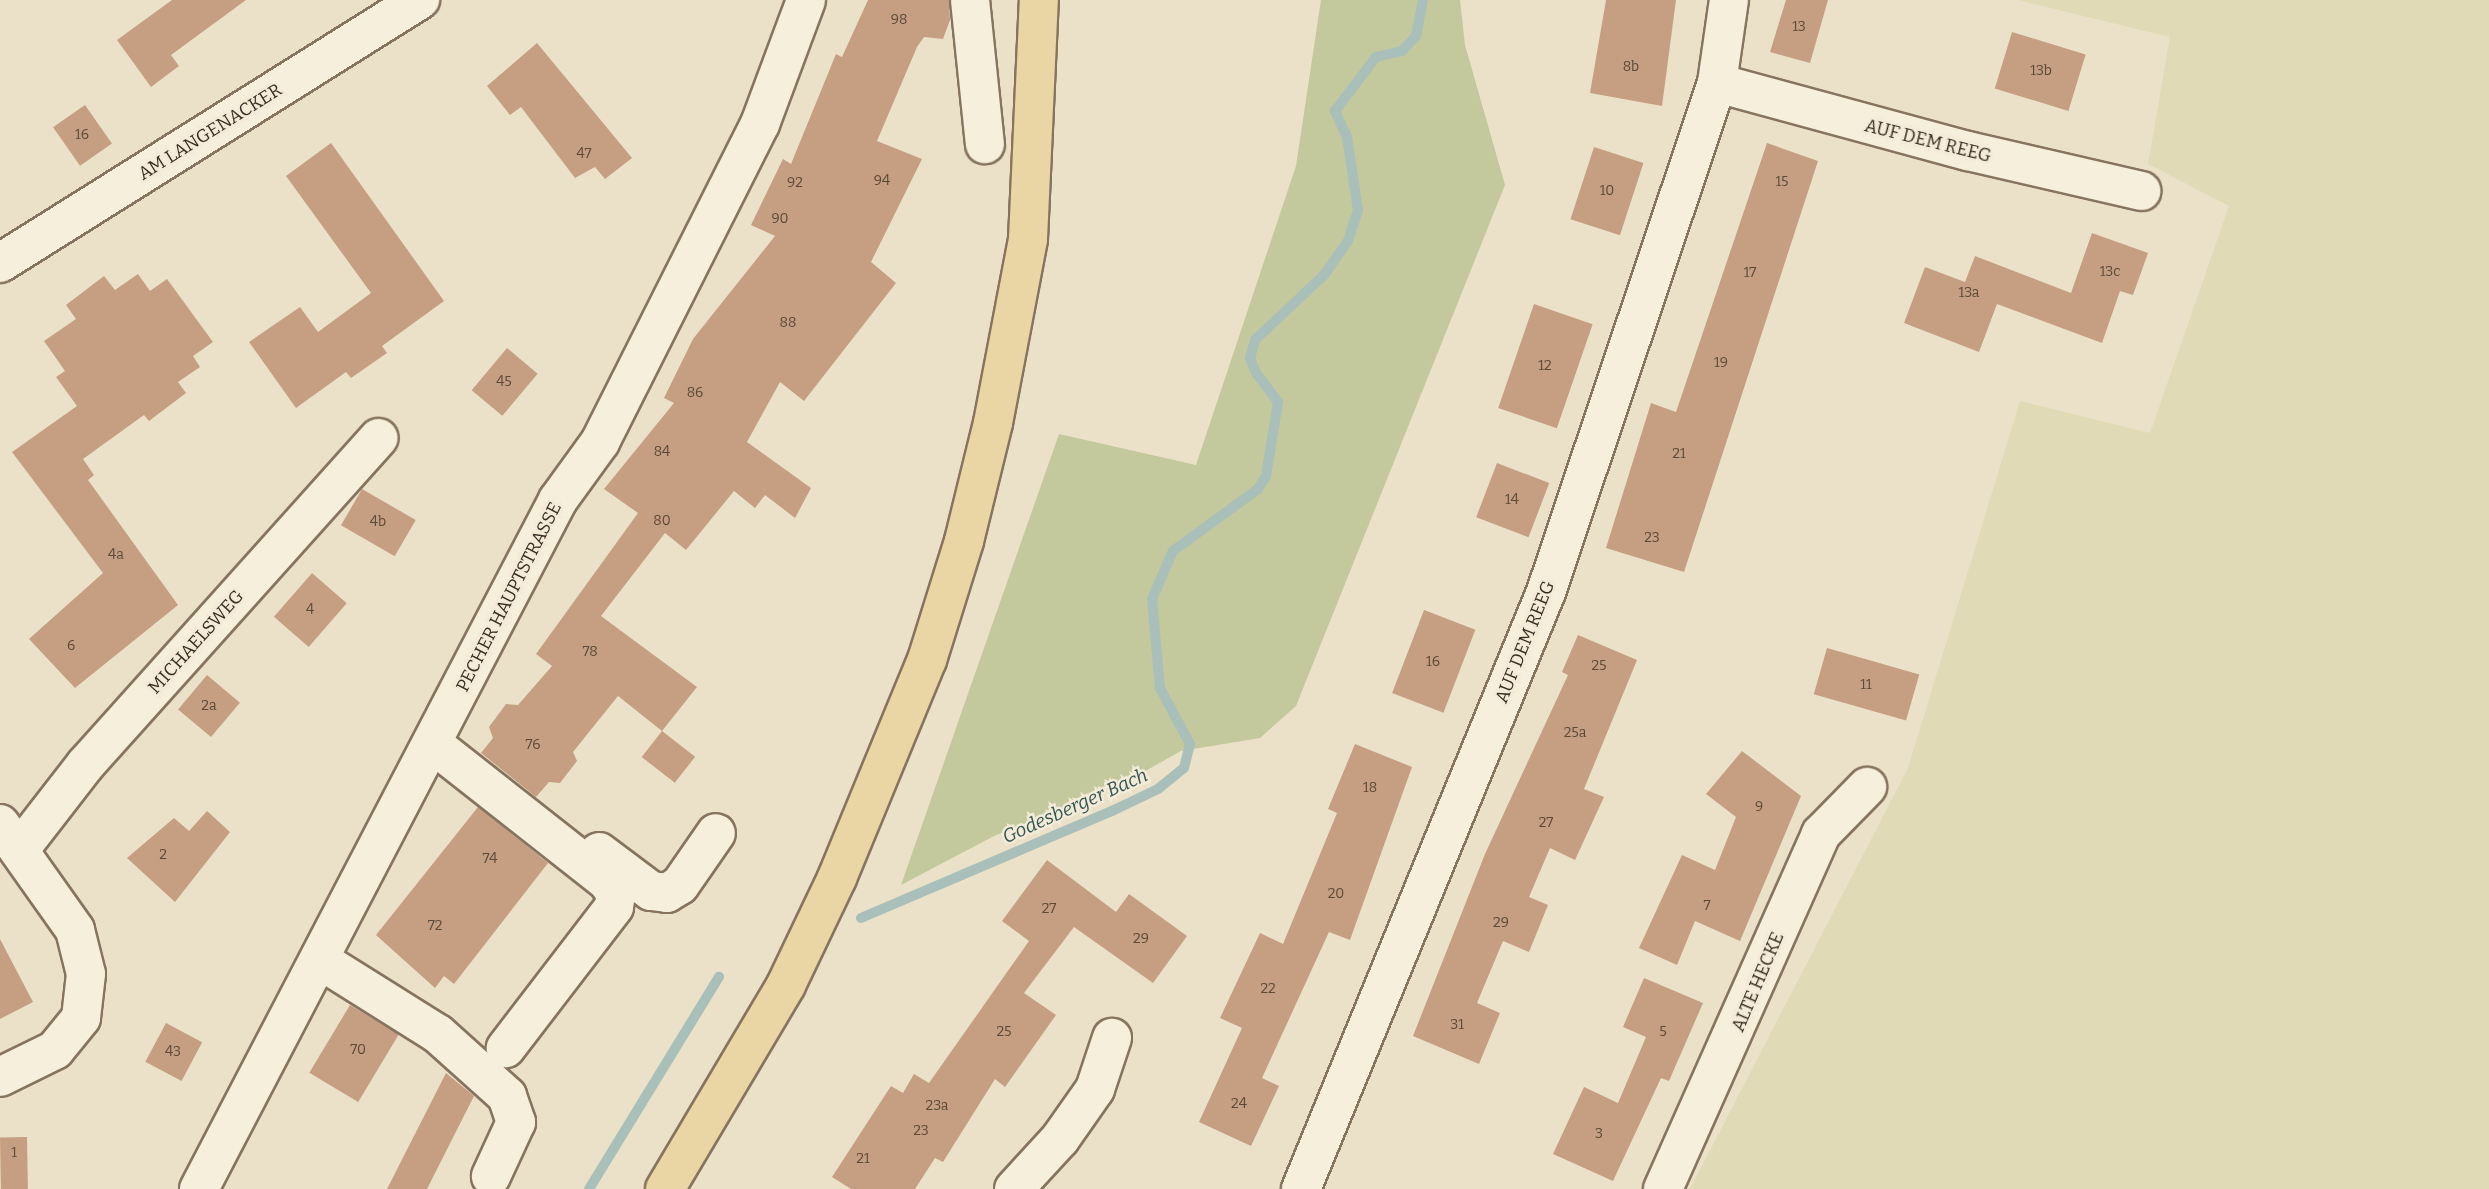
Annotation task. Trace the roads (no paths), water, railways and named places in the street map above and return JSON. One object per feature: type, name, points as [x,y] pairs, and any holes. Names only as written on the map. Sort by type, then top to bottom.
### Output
[{"type":"main road","points":[[665,1189],[786,985],[837,878],[926,660],[964,541],[993,423],[1028,239],[1039,0]]},
{"type":"street","name":"AM LANGENACKER","points":[[0,263],[420,0]]},
{"type":"street","name":"PECHER HAUPTSTRASSE","points":[[199,1189],[438,738],[558,500],[600,442],[760,124],[806,0]]},
{"type":"street","points":[[970,0],[985,144]]},
{"type":"street","name":"AUF DEM REEG","points":[[1301,1189],[1546,592],[1717,83],[1728,0]]},
{"type":"street","name":"AUF DEM REEG","points":[[1717,83],[1968,152],[2141,191]]},
{"type":"street","name":"MICHAELSWEG","points":[[0,1077],[55,1051],[81,1018],[86,974],[75,930],[10,836],[86,764],[378,438]]},
{"type":"street","points":[[438,738],[651,891],[667,893],[680,885],[716,833]]},
{"type":"street","points":[[438,738],[607,881],[616,894],[614,907],[506,1048]]},
{"type":"street","name":"ALTE HECKE","points":[[1663,1189],[1821,834],[1867,787]]},
{"type":"street","points":[[320,960],[438,1034],[507,1096],[516,1122],[491,1176]]},
{"type":"street","points":[[1014,1189],[1060,1139],[1095,1089],[1112,1038]]},
{"type":"waterway","name":"Godesberger Bach","points":[[861,918],[1112,811],[1158,789],[1184,768],[1190,744],[1160,688],[1152,599],[1173,551],[1258,489],[1266,476],[1278,402],[1256,373],[1250,358],[1255,340],[1324,275],[1348,241],[1358,210],[1347,137],[1335,111],[1376,57],[1402,51],[1416,36],[1423,0]]},
{"type":"waterway","name":"Godesberger Bach","points":[[589,1189],[719,977]]}]
